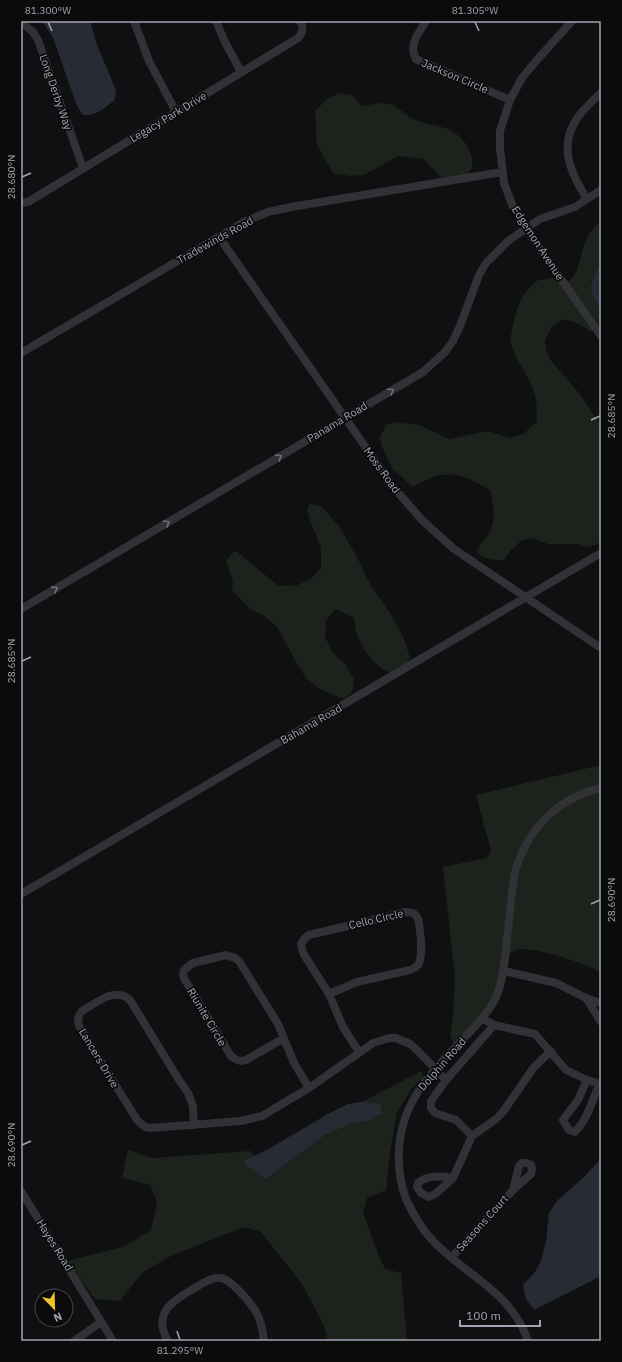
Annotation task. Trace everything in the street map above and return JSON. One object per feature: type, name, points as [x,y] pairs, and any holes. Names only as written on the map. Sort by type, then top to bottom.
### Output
[{"type":"street","points":[[134,21],[149,61],[176,112]]},
{"type":"street","points":[[216,21],[241,72]]},
{"type":"street","name":"Legacy Park Drive","points":[[21,203],[28,202],[298,38],[302,34],[303,29],[300,21]]},
{"type":"street","name":"Jackson Circle","points":[[426,21],[413,43],[412,53],[416,59],[510,100]]},
{"type":"street","name":"Edgemon Avenue","points":[[572,21],[522,78],[510,100],[500,131],[502,172],[507,192],[526,229],[601,336]]},
{"type":"street","name":"Long Derby Way","points":[[21,22],[33,32],[38,40],[83,168]]},
{"type":"street","points":[[587,199],[576,182],[572,171],[568,151],[568,140],[574,124],[581,113],[601,93]]},
{"type":"street","name":"Tradewinds Road","points":[[21,353],[249,220],[274,210],[502,172]]},
{"type":"street","name":"Panama Road","points":[[21,608],[422,372],[445,352],[453,341],[479,275],[486,264],[508,241],[540,219],[575,207],[601,190]]},
{"type":"street","name":"Moss Road","points":[[219,237],[394,488],[422,520],[457,551],[601,648]]},
{"type":"street","name":"Bahama Road","points":[[21,894],[601,553]]},
{"type":"street","name":"Dolphin Road","points":[[528,1341],[521,1323],[509,1306],[431,1240],[415,1218],[401,1183],[399,1167],[400,1140],[406,1115],[418,1091],[435,1069],[482,1018],[495,998],[504,971],[512,887],[523,848],[535,830],[551,812],[570,799],[601,788]]},
{"type":"street","name":"Cello Circle","points":[[329,994],[356,982],[410,970],[416,967],[421,958],[419,922],[417,917],[411,912],[406,912],[309,935],[304,938],[301,944],[303,953],[329,994],[343,1027],[359,1052]]},
{"type":"street","name":"Riunite Circle","points":[[284,1038],[246,1060],[241,1061],[235,1059],[231,1056],[184,980],[184,970],[193,963],[226,956],[235,958],[239,961],[270,1012],[284,1038],[294,1063],[309,1088]]},
{"type":"street","points":[[504,971],[556,984],[586,998],[601,1003]]},
{"type":"street","name":"Lancers Drive","points":[[194,1125],[193,1106],[188,1093],[130,1000],[123,994],[111,994],[82,1011],[78,1015],[79,1026],[137,1120],[145,1127],[151,1128],[241,1122],[262,1116],[309,1088],[359,1052],[380,1040],[396,1038],[410,1044],[446,1080]]},
{"type":"street","points":[[586,998],[601,1022]]},
{"type":"street","points":[[482,1018],[494,1025],[535,1034],[566,1070],[587,1080],[600,1084],[580,1127],[575,1132],[569,1130],[563,1120],[578,1100],[587,1080]]},
{"type":"street","points":[[472,1136],[456,1120],[435,1113],[431,1108],[431,1101],[446,1080],[494,1025]]},
{"type":"street","points":[[454,1178],[472,1136],[496,1119],[503,1112],[534,1067],[551,1051]]},
{"type":"street","name":"Seasons Court","points":[[452,1257],[513,1190]]},
{"type":"street","name":"Hayes Road","points":[[21,1191],[113,1341]]},
{"type":"street","points":[[168,1341],[162,1322],[165,1311],[170,1305],[203,1283],[217,1278],[225,1279],[254,1307],[262,1326],[264,1341]]},
{"type":"street","points":[[74,1341],[101,1322]]},
{"type":"shaded area","points":[[42,21],[90,21],[97,45],[116,90],[115,99],[104,108],[96,113],[83,115],[77,106],[53,38]]},
{"type":"shaded area","points":[[339,93],[352,95],[362,106],[383,103],[392,105],[413,119],[452,131],[462,138],[468,147],[472,156],[471,170],[468,173],[455,177],[442,178],[423,159],[398,156],[364,175],[350,176],[333,173],[317,145],[315,111],[327,99]]},
{"type":"shaded area","points":[[601,222],[601,264],[591,282],[601,309],[601,331],[567,283],[576,271],[588,235]]},
{"type":"shaded area","points":[[601,264],[601,309],[592,292],[592,282]]},
{"type":"shaded area","points":[[552,278],[562,284],[594,330],[592,332],[579,324],[564,319],[552,326],[545,340],[546,349],[551,361],[579,393],[601,425],[601,543],[587,547],[579,544],[548,544],[532,538],[521,541],[510,551],[504,560],[489,559],[483,557],[477,552],[478,547],[487,536],[492,525],[494,514],[491,491],[467,478],[448,474],[434,477],[412,487],[392,468],[381,445],[380,437],[386,425],[394,422],[419,425],[449,439],[488,431],[510,438],[524,434],[537,422],[534,393],[531,383],[513,351],[511,337],[517,309],[526,291],[537,281]]},
{"type":"shaded area","points":[[310,504],[321,506],[339,526],[358,559],[371,586],[390,613],[403,636],[410,658],[406,664],[392,673],[386,671],[370,657],[362,646],[356,632],[354,618],[336,609],[326,620],[325,637],[333,653],[345,664],[354,679],[352,693],[343,698],[320,689],[306,678],[277,627],[263,615],[250,609],[232,590],[233,582],[226,561],[233,552],[236,551],[279,586],[298,585],[312,578],[321,568],[321,547],[307,509]]},
{"type":"shaded area","points":[[601,765],[601,785],[570,797],[548,810],[528,834],[521,847],[502,967],[493,996],[481,1015],[454,1045],[450,1035],[453,1017],[455,978],[443,867],[487,858],[491,851],[476,795]]},
{"type":"shaded area","points":[[601,791],[601,973],[574,961],[539,951],[520,949],[509,954],[518,873],[532,838],[553,815],[572,802]]},
{"type":"shaded area","points":[[421,1071],[424,1077],[413,1087],[397,1112],[390,1153],[386,1190],[367,1198],[363,1213],[385,1269],[401,1273],[407,1341],[328,1341],[323,1324],[302,1284],[261,1232],[244,1227],[171,1256],[142,1273],[120,1301],[95,1299],[67,1261],[123,1247],[151,1230],[157,1202],[150,1185],[122,1178],[128,1150],[152,1158],[251,1151],[255,1157],[246,1160],[266,1179],[325,1135],[350,1124],[370,1120],[374,1116],[381,1115],[381,1104],[362,1102]]},
{"type":"shaded area","points":[[362,1102],[381,1104],[381,1115],[374,1116],[371,1120],[350,1124],[325,1135],[266,1179],[244,1163],[246,1160],[270,1148],[328,1114],[348,1104]]},
{"type":"shaded area","points":[[601,1158],[601,1276],[534,1310],[526,1299],[523,1285],[535,1272],[541,1261],[546,1241],[549,1213],[558,1200],[585,1176]]}]
